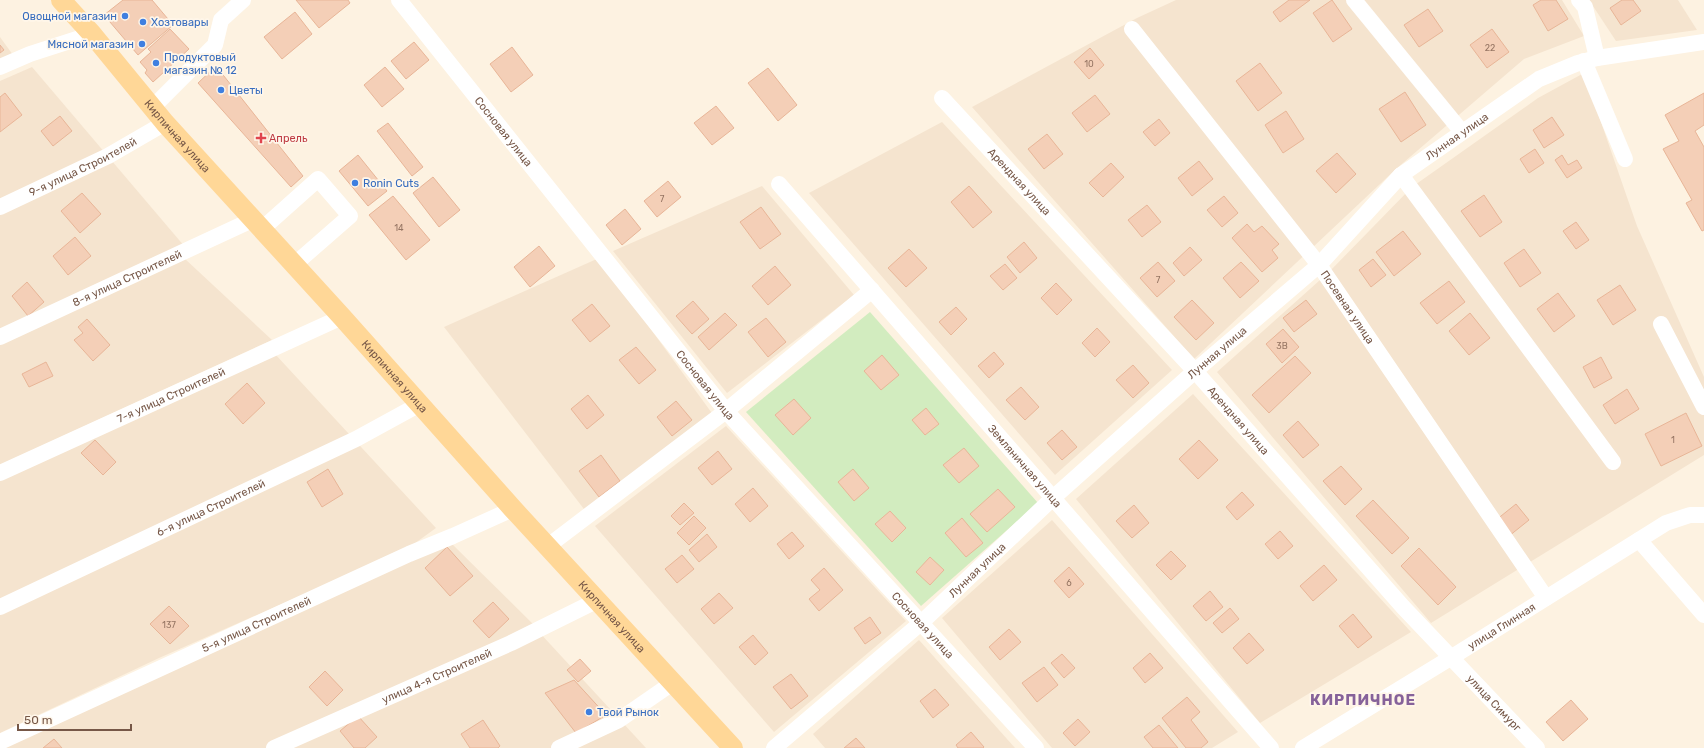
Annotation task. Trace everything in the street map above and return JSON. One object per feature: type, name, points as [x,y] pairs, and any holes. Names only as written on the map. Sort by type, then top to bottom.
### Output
[{"type":"main road","name":"Кирпичная улица","points":[[61,0],[92,34],[164,123],[295,264],[514,509],[733,748]]},
{"type":"street","points":[[152,108],[215,45],[221,20],[243,0]]},
{"type":"street","name":"Сосновая улица","points":[[399,0],[726,410],[1036,748]]},
{"type":"street","points":[[1354,0],[1462,132]]},
{"type":"street","points":[[1579,0],[1585,7],[1590,60],[1625,159]]},
{"type":"street","name":"Посевная улица","points":[[1132,29],[1320,265],[1546,598]]},
{"type":"street","points":[[0,67],[30,54],[92,34]]},
{"type":"street","name":"Лунная улица","points":[[774,748],[922,622],[1054,497],[1195,371],[1320,265],[1401,175],[1538,79],[1590,60],[1704,42]]},
{"type":"street","name":"Арендная улица","points":[[942,98],[1195,371],[1403,607],[1452,657]]},
{"type":"street","name":"9-я улица Строителей","points":[[0,207],[108,156],[164,123]]},
{"type":"street","points":[[1401,175],[1613,462]]},
{"type":"street","name":"8-я улица Строителей","points":[[0,337],[258,224],[318,180],[350,216],[295,264]]},
{"type":"street","name":"Земляничная улица","points":[[779,184],[1054,497],[1271,748]]},
{"type":"street","points":[[548,546],[726,410],[872,290]]},
{"type":"street","name":"7-я улица Строителей","points":[[0,473],[342,316]]},
{"type":"street","points":[[1661,324],[1704,407]]},
{"type":"street","name":"6-я улица Строителей","points":[[0,607],[356,439],[420,404]]},
{"type":"street","name":"5-я улица Строителей","points":[[0,742],[408,554],[514,509]]},
{"type":"street","name":"улица Глинная","points":[[1303,748],[1666,523],[1690,515],[1704,515]]},
{"type":"street","points":[[1639,540],[1704,615]]},
{"type":"street","name":"улица 4-я Строителей","points":[[274,748],[511,643],[598,600]]},
{"type":"street","name":"улица Симург","points":[[1452,657],[1537,748]]},
{"type":"street","points":[[559,748],[619,720],[674,682]]},
{"type":"shaded area","points":[[1176,0],[1562,0],[1584,36],[1524,59],[1396,169],[1194,359],[972,107],[1137,18]]},
{"type":"shaded area","points":[[1589,0],[1678,0],[1697,30],[1616,41]]},
{"type":"shaded area","points":[[0,37],[13,55],[0,61]]},
{"type":"shaded area","points":[[32,67],[185,247],[0,330],[0,81]]},
{"type":"shaded area","points":[[1584,73],[1637,226],[1704,377],[1704,455],[1431,623],[1217,372],[1329,272],[1412,187],[1538,98]]},
{"type":"shaded area","points":[[942,122],[1172,370],[1055,475],[809,193]]},
{"type":"shaded area","points":[[762,186],[854,295],[727,393],[613,251]]},
{"type":"shaded area","points":[[184,258],[272,340],[0,465],[0,343]]},
{"type":"shaded area","points":[[599,258],[714,416],[587,513],[444,327]]},
{"type":"shaded area","points":[[275,354],[436,528],[407,549],[159,658],[0,733],[0,480]]},
{"type":"shaded area","points":[[1193,394],[1411,632],[1260,723],[1076,499]]},
{"type":"shaded area","points":[[726,426],[906,621],[774,732],[595,526]]},
{"type":"shaded area","points":[[1052,520],[1238,732],[1212,748],[1052,748],[942,618]]},
{"type":"shaded area","points":[[450,542],[536,627],[267,748],[1,748]]},
{"type":"shaded area","points":[[539,632],[646,748],[283,748]]},
{"type":"shaded area","points":[[919,640],[1015,748],[825,748],[813,734]]},
{"type":"green space","points":[[870,312],[1038,503],[921,606],[746,412]]},
{"type":"building","points":[[123,0],[152,0],[173,25],[138,55],[104,15]]},
{"type":"building","points":[[296,0],[348,0],[350,3],[319,28]]},
{"type":"building","points":[[1289,0],[1310,0],[1280,22],[1273,12]]},
{"type":"building","points":[[1332,0],[1352,29],[1333,42],[1313,13]]},
{"type":"building","points":[[1541,0],[1556,0],[1568,19],[1548,31],[1533,5]]},
{"type":"building","points":[[1622,0],[1633,0],[1641,11],[1621,25],[1610,8]]},
{"type":"building","points":[[1428,9],[1443,31],[1419,47],[1404,25]]},
{"type":"building","points":[[295,12],[312,34],[282,59],[264,37]]},
{"type":"building","points":[[170,29],[189,49],[153,82],[145,73],[147,70],[140,62],[151,52],[148,49]]},
{"type":"building","points":[[1492,29],[1509,52],[1487,68],[1470,45]]},
{"type":"building","points":[[414,42],[429,60],[406,79],[391,61]]},
{"type":"building","points":[[0,45],[4,50],[0,53]]},
{"type":"building","points":[[512,47],[533,75],[511,92],[490,64]]},
{"type":"building","points":[[1090,48],[1104,65],[1089,79],[1074,62]]},
{"type":"building","points":[[1260,63],[1282,93],[1258,111],[1236,81]]},
{"type":"building","points":[[216,66],[303,176],[291,187],[198,83]]},
{"type":"building","points":[[385,67],[404,89],[382,107],[364,85]]},
{"type":"building","points":[[768,68],[797,105],[778,121],[748,83]]},
{"type":"building","points":[[1405,92],[1426,125],[1401,142],[1379,109]]},
{"type":"building","points":[[5,93],[22,115],[0,132],[0,97]]},
{"type":"building","points":[[1704,93],[1704,125],[1695,131],[1704,147],[1704,230],[1702,231],[1686,203],[1692,200],[1663,149],[1679,141],[1665,115]]},
{"type":"building","points":[[1095,95],[1110,114],[1087,132],[1072,113]]},
{"type":"building","points":[[716,106],[734,128],[712,145],[694,123]]},
{"type":"building","points":[[1286,111],[1304,139],[1283,153],[1265,125]]},
{"type":"building","points":[[60,116],[72,131],[53,146],[41,131]]},
{"type":"building","points":[[1552,117],[1564,135],[1544,148],[1533,130]]},
{"type":"building","points":[[1159,119],[1170,133],[1155,146],[1143,132]]},
{"type":"building","points":[[388,123],[423,167],[412,176],[377,131]]},
{"type":"building","points":[[1047,134],[1063,154],[1044,169],[1028,149]]},
{"type":"building","points":[[1535,149],[1544,163],[1529,173],[1520,159]]},
{"type":"building","points":[[1337,153],[1356,174],[1336,193],[1316,171]]},
{"type":"building","points":[[358,155],[387,191],[368,206],[339,171]]},
{"type":"building","points":[[1562,155],[1568,165],[1577,160],[1582,168],[1567,178],[1555,160]]},
{"type":"building","points":[[1199,161],[1213,179],[1192,196],[1178,178]]},
{"type":"building","points":[[1111,163],[1124,177],[1103,197],[1089,183]]},
{"type":"building","points":[[433,177],[460,210],[439,227],[413,193]]},
{"type":"building","points":[[668,181],[681,197],[657,217],[644,201]]},
{"type":"building","points":[[969,186],[992,212],[973,228],[951,202]]},
{"type":"building","points":[[82,193],[101,214],[80,233],[61,211]]},
{"type":"building","points":[[1484,195],[1502,222],[1480,237],[1461,211]]},
{"type":"building","points":[[393,196],[430,240],[406,260],[369,215]]},
{"type":"building","points":[[1224,196],[1238,213],[1222,227],[1207,210]]},
{"type":"building","points":[[1147,205],[1161,222],[1142,237],[1128,220]]},
{"type":"building","points":[[761,207],[781,234],[760,249],[740,222]]},
{"type":"building","points":[[625,209],[641,229],[622,245],[606,225]]},
{"type":"building","points":[[1576,222],[1589,240],[1576,249],[1563,231]]},
{"type":"building","points":[[1247,224],[1254,232],[1262,226],[1279,244],[1272,250],[1278,258],[1262,272],[1232,238]]},
{"type":"building","points":[[1403,231],[1421,254],[1394,276],[1376,252]]},
{"type":"building","points":[[75,237],[91,256],[68,275],[53,256]]},
{"type":"building","points":[[1024,242],[1037,258],[1020,273],[1007,257]]},
{"type":"building","points":[[539,246],[555,266],[530,287],[514,267]]},
{"type":"building","points":[[1190,247],[1202,260],[1184,276],[1173,263]]},
{"type":"building","points":[[909,249],[927,268],[906,287],[888,268]]},
{"type":"building","points":[[1524,249],[1541,273],[1520,287],[1504,263]]},
{"type":"building","points":[[1373,259],[1386,275],[1371,287],[1359,270]]},
{"type":"building","points":[[1158,262],[1175,281],[1157,297],[1140,278]]},
{"type":"building","points":[[1241,262],[1259,281],[1240,298],[1223,278]]},
{"type":"building","points":[[1005,264],[1017,278],[1003,290],[990,276]]},
{"type":"building","points":[[775,266],[791,285],[768,305],[752,286]]},
{"type":"building","points":[[1449,281],[1465,302],[1437,324],[1420,303]]},
{"type":"building","points":[[27,282],[44,302],[28,316],[12,296]]},
{"type":"building","points":[[1056,283],[1072,300],[1057,315],[1041,298]]},
{"type":"building","points":[[1620,285],[1636,310],[1613,325],[1597,300]]},
{"type":"building","points":[[1558,293],[1575,316],[1554,332],[1537,309]]},
{"type":"building","points":[[1192,300],[1214,323],[1196,340],[1174,317]]},
{"type":"building","points":[[1306,300],[1317,314],[1294,332],[1283,318]]},
{"type":"building","points":[[693,301],[709,319],[692,334],[676,316]]},
{"type":"building","points":[[592,304],[610,326],[590,342],[572,320]]},
{"type":"building","points":[[956,307],[967,319],[951,335],[939,322]]},
{"type":"building","points":[[725,313],[737,325],[709,350],[698,337]]},
{"type":"building","points":[[1470,313],[1490,338],[1469,355],[1449,331]]},
{"type":"building","points":[[766,318],[786,342],[768,357],[748,332]]},
{"type":"building","points":[[87,319],[110,345],[93,361],[74,340],[83,333],[78,327]]},
{"type":"building","points":[[1097,328],[1110,342],[1095,357],[1082,343]]},
{"type":"building","points":[[1283,329],[1299,347],[1282,363],[1266,344]]},
{"type":"building","points":[[636,347],[656,370],[639,384],[619,360]]},
{"type":"building","points":[[994,352],[1004,364],[989,378],[978,366]]},
{"type":"building","points":[[882,355],[899,375],[881,390],[864,371]]},
{"type":"building","points":[[1295,356],[1311,373],[1269,413],[1252,395]]},
{"type":"building","points":[[1601,357],[1612,378],[1594,388],[1583,367]]},
{"type":"building","points":[[46,362],[53,376],[29,387],[22,374]]},
{"type":"building","points":[[1133,365],[1149,383],[1133,398],[1116,380]]},
{"type":"building","points":[[247,383],[265,403],[243,424],[225,404]]},
{"type":"building","points":[[1021,387],[1039,407],[1025,420],[1006,400]]},
{"type":"building","points":[[1627,389],[1639,409],[1615,424],[1603,405]]},
{"type":"building","points":[[588,395],[604,415],[587,429],[571,409]]},
{"type":"building","points":[[794,399],[811,418],[793,435],[775,415]]},
{"type":"building","points":[[676,401],[692,420],[672,436],[657,417]]},
{"type":"building","points":[[926,408],[939,424],[925,435],[912,420]]},
{"type":"building","points":[[1686,413],[1702,446],[1661,466],[1645,434]]},
{"type":"building","points":[[1298,421],[1319,445],[1303,458],[1283,435]]},
{"type":"building","points":[[1062,430],[1077,447],[1062,460],[1047,443]]},
{"type":"building","points":[[95,440],[116,462],[103,475],[81,453]]},
{"type":"building","points":[[1199,440],[1218,460],[1198,479],[1179,459]]},
{"type":"building","points":[[964,448],[979,466],[959,483],[943,465]]},
{"type":"building","points":[[718,451],[732,469],[712,485],[698,468]]},
{"type":"building","points":[[601,455],[620,481],[599,497],[579,471]]},
{"type":"building","points":[[1341,466],[1362,489],[1345,505],[1323,481]]},
{"type":"building","points":[[328,469],[343,494],[322,507],[307,482]]},
{"type":"building","points":[[853,469],[869,488],[854,501],[838,482]]},
{"type":"building","points":[[753,488],[768,506],[750,522],[735,504]]},
{"type":"building","points":[[998,489],[1015,507],[987,532],[970,514]]},
{"type":"building","points":[[1242,492],[1254,505],[1237,520],[1226,507]]},
{"type":"building","points":[[1373,500],[1409,538],[1392,554],[1356,516]]},
{"type":"building","points":[[684,503],[694,513],[680,525],[671,516]]},
{"type":"building","points":[[1516,504],[1529,520],[1509,536],[1496,520]]},
{"type":"building","points":[[1134,505],[1149,523],[1132,538],[1116,521]]},
{"type":"building","points":[[890,511],[906,528],[892,542],[875,524]]},
{"type":"building","points":[[694,516],[706,528],[689,545],[677,533]]},
{"type":"building","points":[[962,518],[983,543],[966,557],[945,533]]},
{"type":"building","points":[[1280,531],[1293,546],[1278,559],[1265,544]]},
{"type":"building","points":[[792,532],[804,546],[789,559],[777,544]]},
{"type":"building","points":[[707,534],[717,547],[699,562],[689,550]]},
{"type":"building","points":[[447,547],[473,576],[450,596],[425,568]]},
{"type":"building","points":[[1419,548],[1456,587],[1438,605],[1401,566]]},
{"type":"building","points":[[1171,551],[1186,566],[1171,580],[1156,565]]},
{"type":"building","points":[[682,555],[694,569],[677,583],[665,569]]},
{"type":"building","points":[[930,557],[944,570],[930,585],[916,572]]},
{"type":"building","points":[[1324,565],[1337,580],[1313,601],[1300,586]]},
{"type":"building","points":[[1069,567],[1084,584],[1069,598],[1054,581]]},
{"type":"building","points":[[824,568],[843,590],[819,611],[809,599],[820,590],[811,580]]},
{"type":"building","points":[[1210,591],[1223,607],[1206,621],[1193,606]]},
{"type":"building","points":[[719,593],[733,608],[714,624],[701,609]]},
{"type":"building","points":[[493,602],[509,619],[489,638],[473,621]]},
{"type":"building","points":[[169,606],[189,626],[170,644],[150,624]]},
{"type":"building","points":[[1230,608],[1239,619],[1222,633],[1213,623]]},
{"type":"building","points":[[1353,614],[1372,637],[1358,648],[1339,626]]},
{"type":"building","points":[[870,617],[881,633],[865,644],[854,628]]},
{"type":"building","points":[[1009,629],[1021,642],[1000,660],[989,647]]},
{"type":"building","points":[[1249,633],[1264,650],[1247,664],[1233,648]]},
{"type":"building","points":[[753,635],[768,653],[755,665],[739,647]]},
{"type":"building","points":[[1150,653],[1163,668],[1145,683],[1133,668]]},
{"type":"building","points":[[1062,654],[1075,668],[1064,678],[1051,663]]},
{"type":"building","points":[[580,659],[591,671],[578,682],[567,670]]},
{"type":"building","points":[[1044,667],[1058,685],[1037,702],[1022,683]]},
{"type":"building","points":[[325,671],[343,690],[327,706],[309,687]]},
{"type":"building","points":[[791,674],[808,696],[791,709],[773,687]]},
{"type":"building","points":[[574,680],[606,715],[576,733],[545,693]]},
{"type":"building","points":[[935,689],[949,705],[933,718],[920,701]]},
{"type":"building","points":[[1187,697],[1200,712],[1191,720],[1208,742],[1201,748],[1186,748],[1162,718]]},
{"type":"building","points":[[1571,700],[1588,719],[1563,741],[1546,722]]},
{"type":"building","points":[[358,716],[377,737],[365,748],[354,748],[340,731]]},
{"type":"building","points":[[1078,719],[1090,732],[1075,746],[1063,733]]},
{"type":"building","points":[[483,720],[500,746],[498,748],[470,748],[461,734]]},
{"type":"building","points":[[1159,725],[1178,748],[1153,748],[1144,737]]},
{"type":"building","points":[[971,732],[984,747],[958,748],[956,745]]},
{"type":"building","points":[[856,738],[865,748],[844,748]]},
{"type":"building","points":[[54,739],[62,748],[43,748]]},
{"type":"place","name":"Овощной магазин","points":[[125,16]]},
{"type":"place","name":"Хозтовары","points":[[143,22]]},
{"type":"place","name":"Мясной магазин","points":[[142,44]]},
{"type":"place","name":"Продуктовый магазин № 12","points":[[156,63]]},
{"type":"place","name":"Цветы","points":[[221,90]]},
{"type":"place","name":"Апрель","points":[[261,138]]},
{"type":"place","name":"Ronin Cuts","points":[[355,183]]},
{"type":"place","name":"Твой Рынок","points":[[589,712]]},
{"type":"district","name":"КИРПИЧНОЕ","points":[[1363,700]]}]
